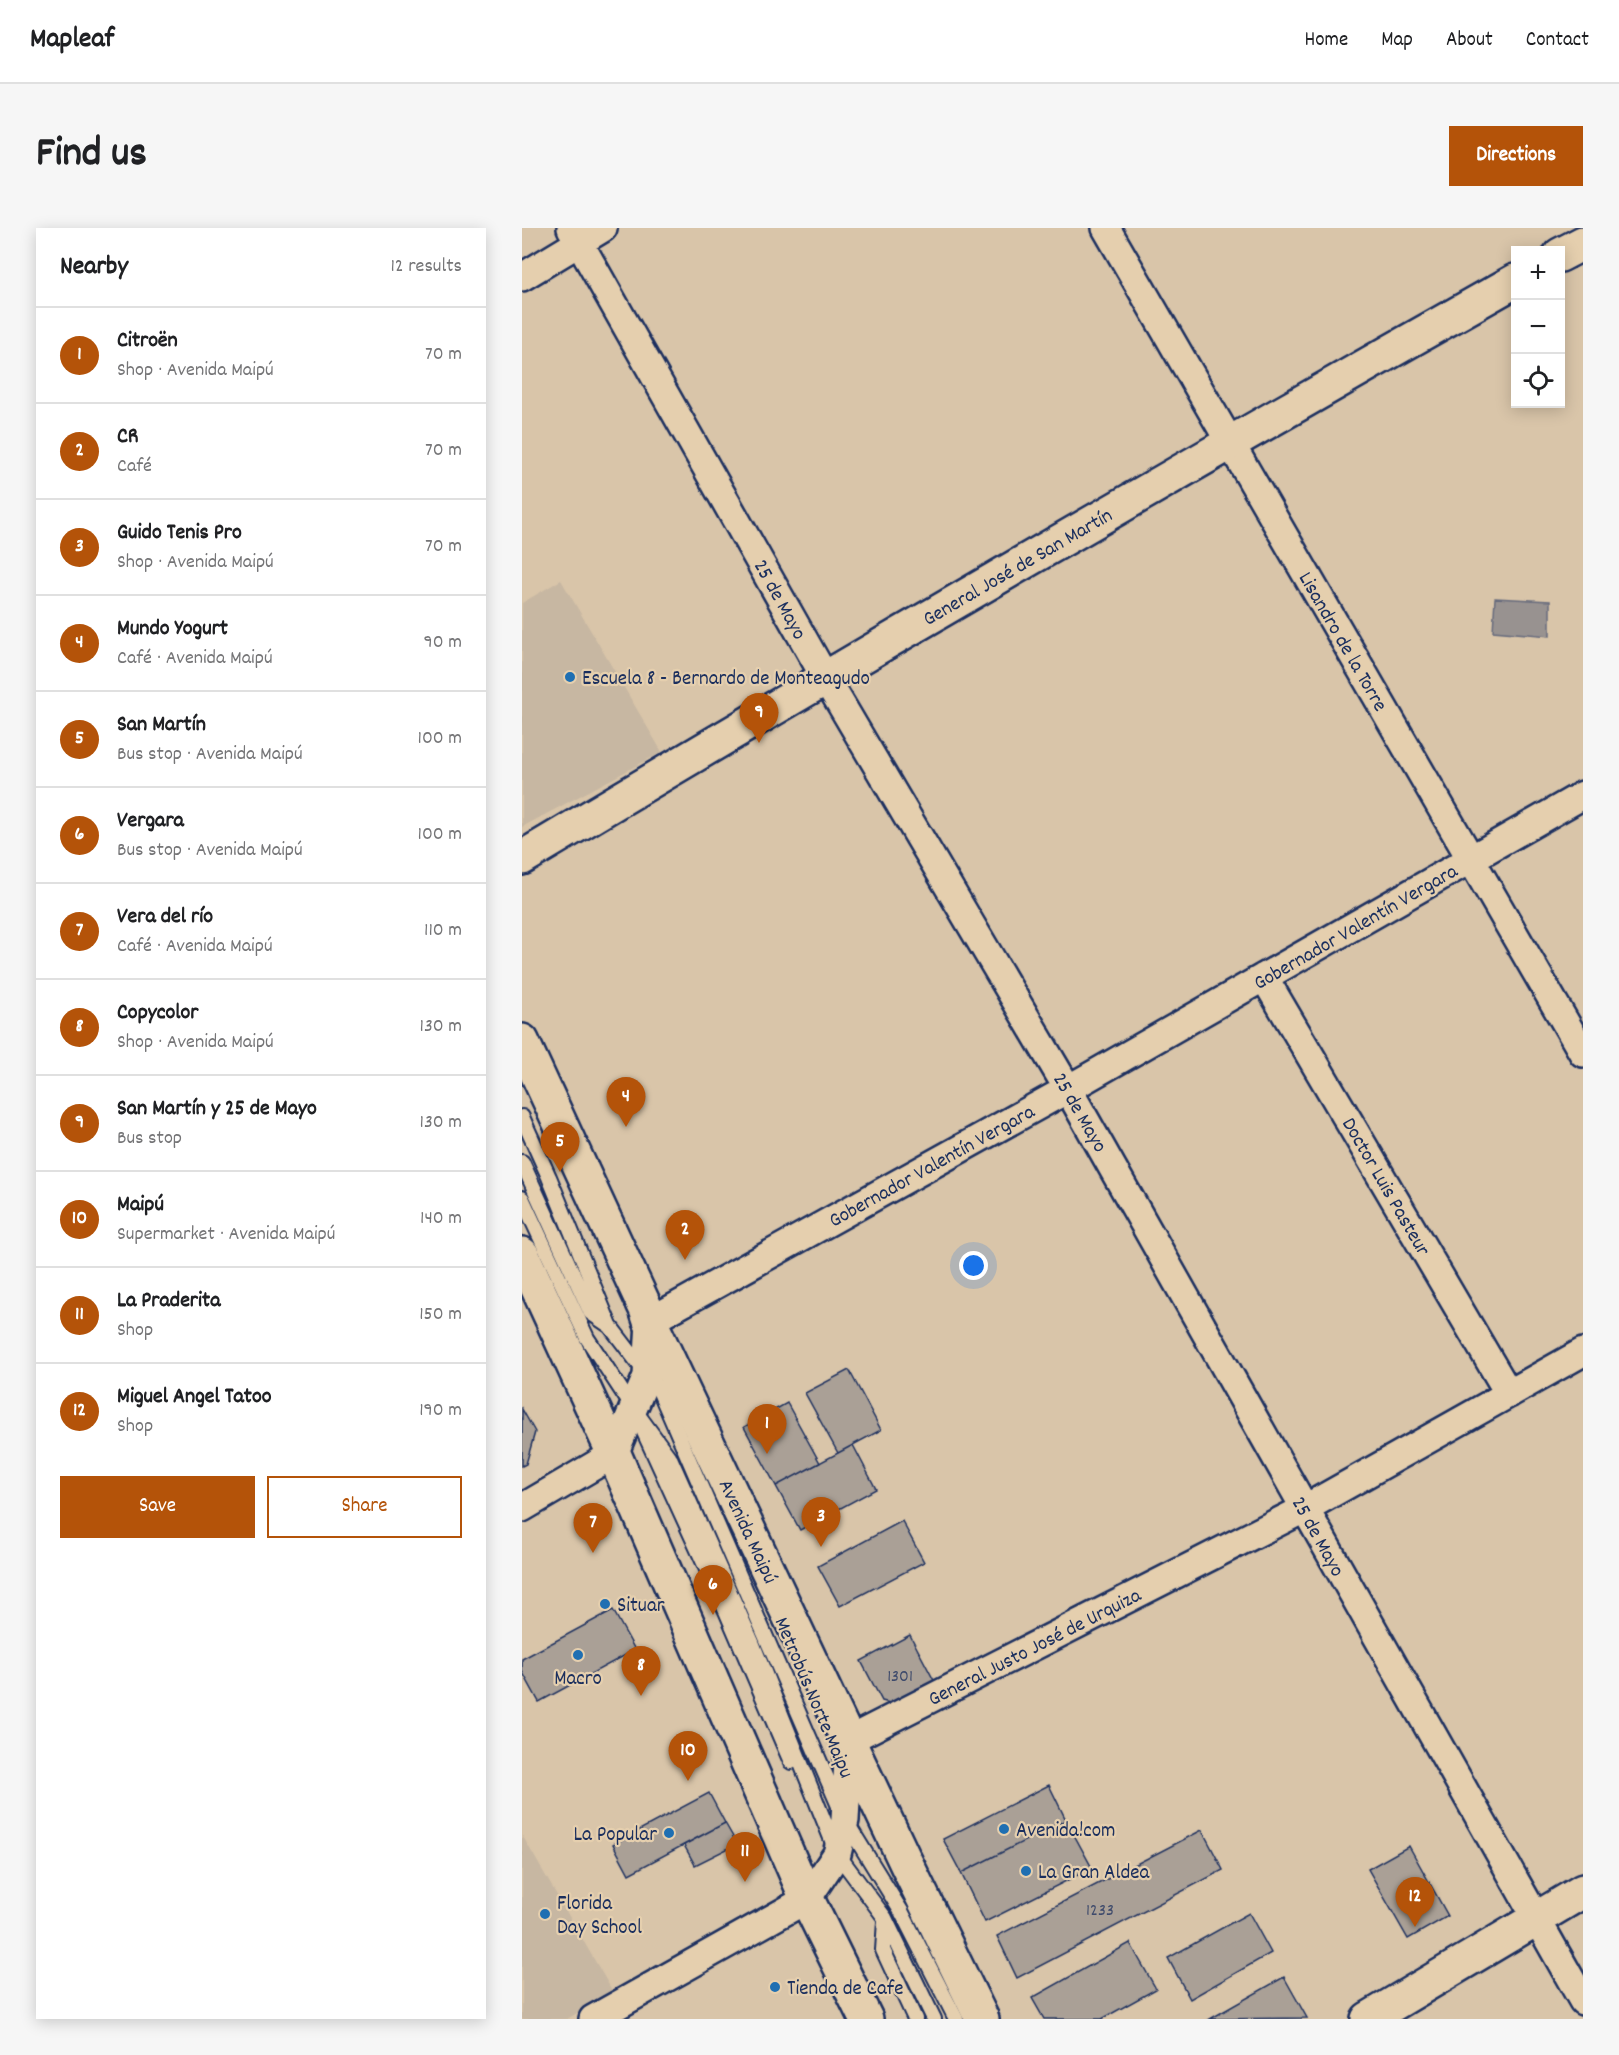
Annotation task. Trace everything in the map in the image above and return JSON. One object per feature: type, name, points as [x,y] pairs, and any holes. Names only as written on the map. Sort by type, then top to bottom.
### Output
[{"type":"main road","points":[[1565,252],[1583,243]]},
{"type":"main road","name":"General José de San Martín","points":[[522,858],[1229,442],[1511,283]]},
{"type":"main road","name":"Avenida Maipú","points":[[522,1041],[650,1321],[982,2019]]},
{"type":"main road","points":[[522,1254],[614,1454],[807,1899],[866,2019]]},
{"type":"main road","points":[[1368,2019],[1583,1891]]},
{"type":"street","points":[[522,277],[575,235],[603,228]]},
{"type":"street","name":"Lisandro de la Torre","points":[[1106,228],[1583,1053]]},
{"type":"street","name":"25 de Mayo","points":[[575,235],[826,679],[1068,1089],[1583,2001]]},
{"type":"street","name":"Gobernador Valentín Vergara","points":[[650,1321],[1068,1089],[1583,795]]},
{"type":"street","name":"Doctor Luis Pasteur","points":[[1264,977],[1509,1394]]},
{"type":"street","points":[[522,1508],[614,1454],[647,1376],[650,1321]]},
{"type":"street","name":"General Justo José de Urquiza","points":[[849,1740],[1304,1509],[1583,1352]]},
{"type":"street","points":[[593,2019],[807,1899],[837,1854],[845,1820],[849,1740]]},
{"type":"lane","name":"Metrobús Norte Maipu","points":[[522,1117],[610,1326],[658,1390],[845,1820],[901,1911],[956,2019]]},
{"type":"lane","name":"Metrobús Norte Maipu","points":[[529,1133],[525,1148],[532,1184]]},
{"type":"lane","name":"Metrobús Norte Maipu","points":[[525,1148],[549,1177]]},
{"type":"lane","name":"Metrobús Norte Maipu","points":[[522,1162],[591,1312],[610,1326]]},
{"type":"lane","name":"Metrobús Norte Maipu","points":[[522,1198],[587,1338],[633,1408],[731,1609],[837,1854],[885,1918],[934,2019]]},
{"type":"lane","name":"Metrobús Norte Maipu","points":[[731,1609],[747,1646]]},
{"type":"lane","points":[[885,1918],[883,1950],[915,2019]]},
{"type":"shaded area","name":"Escuela 8 - Bernardo de Monteagudo","points":[[561,580],[662,752],[522,827],[522,603]]},
{"type":"shaded area","points":[[1495,598],[1550,601],[1550,636],[1493,631]]},
{"type":"shaded area","name":"Florida Day School","points":[[522,1835],[613,1992],[567,2019],[522,2019]]},
{"type":"building","points":[[849,1370],[881,1430],[838,1453],[805,1393]]},
{"type":"building","points":[[787,1403],[820,1463],[776,1486],[744,1427]]},
{"type":"building","points":[[522,1409],[535,1432],[526,1464],[522,1466]]},
{"type":"building","points":[[853,1445],[876,1489],[800,1530],[776,1486]]},
{"type":"building","points":[[902,1521],[924,1562],[840,1606],[818,1566]]},
{"type":"building","name":"Macro","points":[[613,1610],[635,1650],[539,1702],[522,1671],[522,1659]]},
{"type":"building","points":[[910,1635],[939,1690],[906,1707],[882,1701],[861,1661]]},
{"type":"building","name":"Avenida!com","points":[[1049,1785],[1066,1820],[961,1873],[943,1839]]},
{"type":"building","name":"La Popular","points":[[709,1793],[725,1823],[629,1874],[613,1844]]},
{"type":"building","name":"La Gran Aldea","points":[[1066,1820],[1092,1868],[985,1922],[961,1873]]},
{"type":"building","points":[[725,1823],[737,1844],[695,1865],[684,1845]]},
{"type":"building","points":[[1202,1830],[1223,1870],[1017,1978],[997,1936]]},
{"type":"building","points":[[1409,1846],[1448,1916],[1408,1939],[1368,1869]]},
{"type":"building","points":[[1249,1913],[1271,1953],[1190,1999],[1168,1958]]},
{"type":"building","points":[[1130,1943],[1156,1989],[1102,2019],[1044,2019],[1032,1998]]},
{"type":"building","points":[[1130,1943],[1156,1989],[1102,2019],[1044,2019],[1032,1998]]},
{"type":"building","points":[[1284,1977],[1307,2018],[1210,2019]]},
{"type":"place","name":"Escuela 8 - Bernardo de Monteagudo","points":[[570,677]]},
{"type":"place","name":"San Martín y 25 de Mayo","points":[[759,743]]},
{"type":"place","name":"Mundo Yogurt","points":[[626,1127]]},
{"type":"place","name":"San Martín","points":[[560,1172]]},
{"type":"place","name":"CR","points":[[685,1260]]},
{"type":"place","name":"Citroën","points":[[767,1454]]},
{"type":"place","name":"Guido Tenis Pro","points":[[821,1547]]},
{"type":"place","name":"Vera del río","points":[[593,1553]]},
{"type":"place","name":"Situar","points":[[605,1604]]},
{"type":"place","name":"Vergara","points":[[713,1615]]},
{"type":"place","name":"Macro","points":[[578,1655]]},
{"type":"place","name":"Copycolor","points":[[641,1696]]},
{"type":"place","name":"Maipú","points":[[688,1781]]},
{"type":"place","name":"Avenida!com","points":[[1004,1829]]},
{"type":"place","name":"La Popular","points":[[669,1833]]},
{"type":"place","name":"La Gran Aldea","points":[[1026,1871]]},
{"type":"place","name":"La Praderita","points":[[745,1882]]},
{"type":"place","name":"Florida Day School","points":[[545,1914]]},
{"type":"place","name":"Miguel Angel Tatoo","points":[[1415,1927]]},
{"type":"place","name":"Tienda de Cafe","points":[[775,1987]]}]
